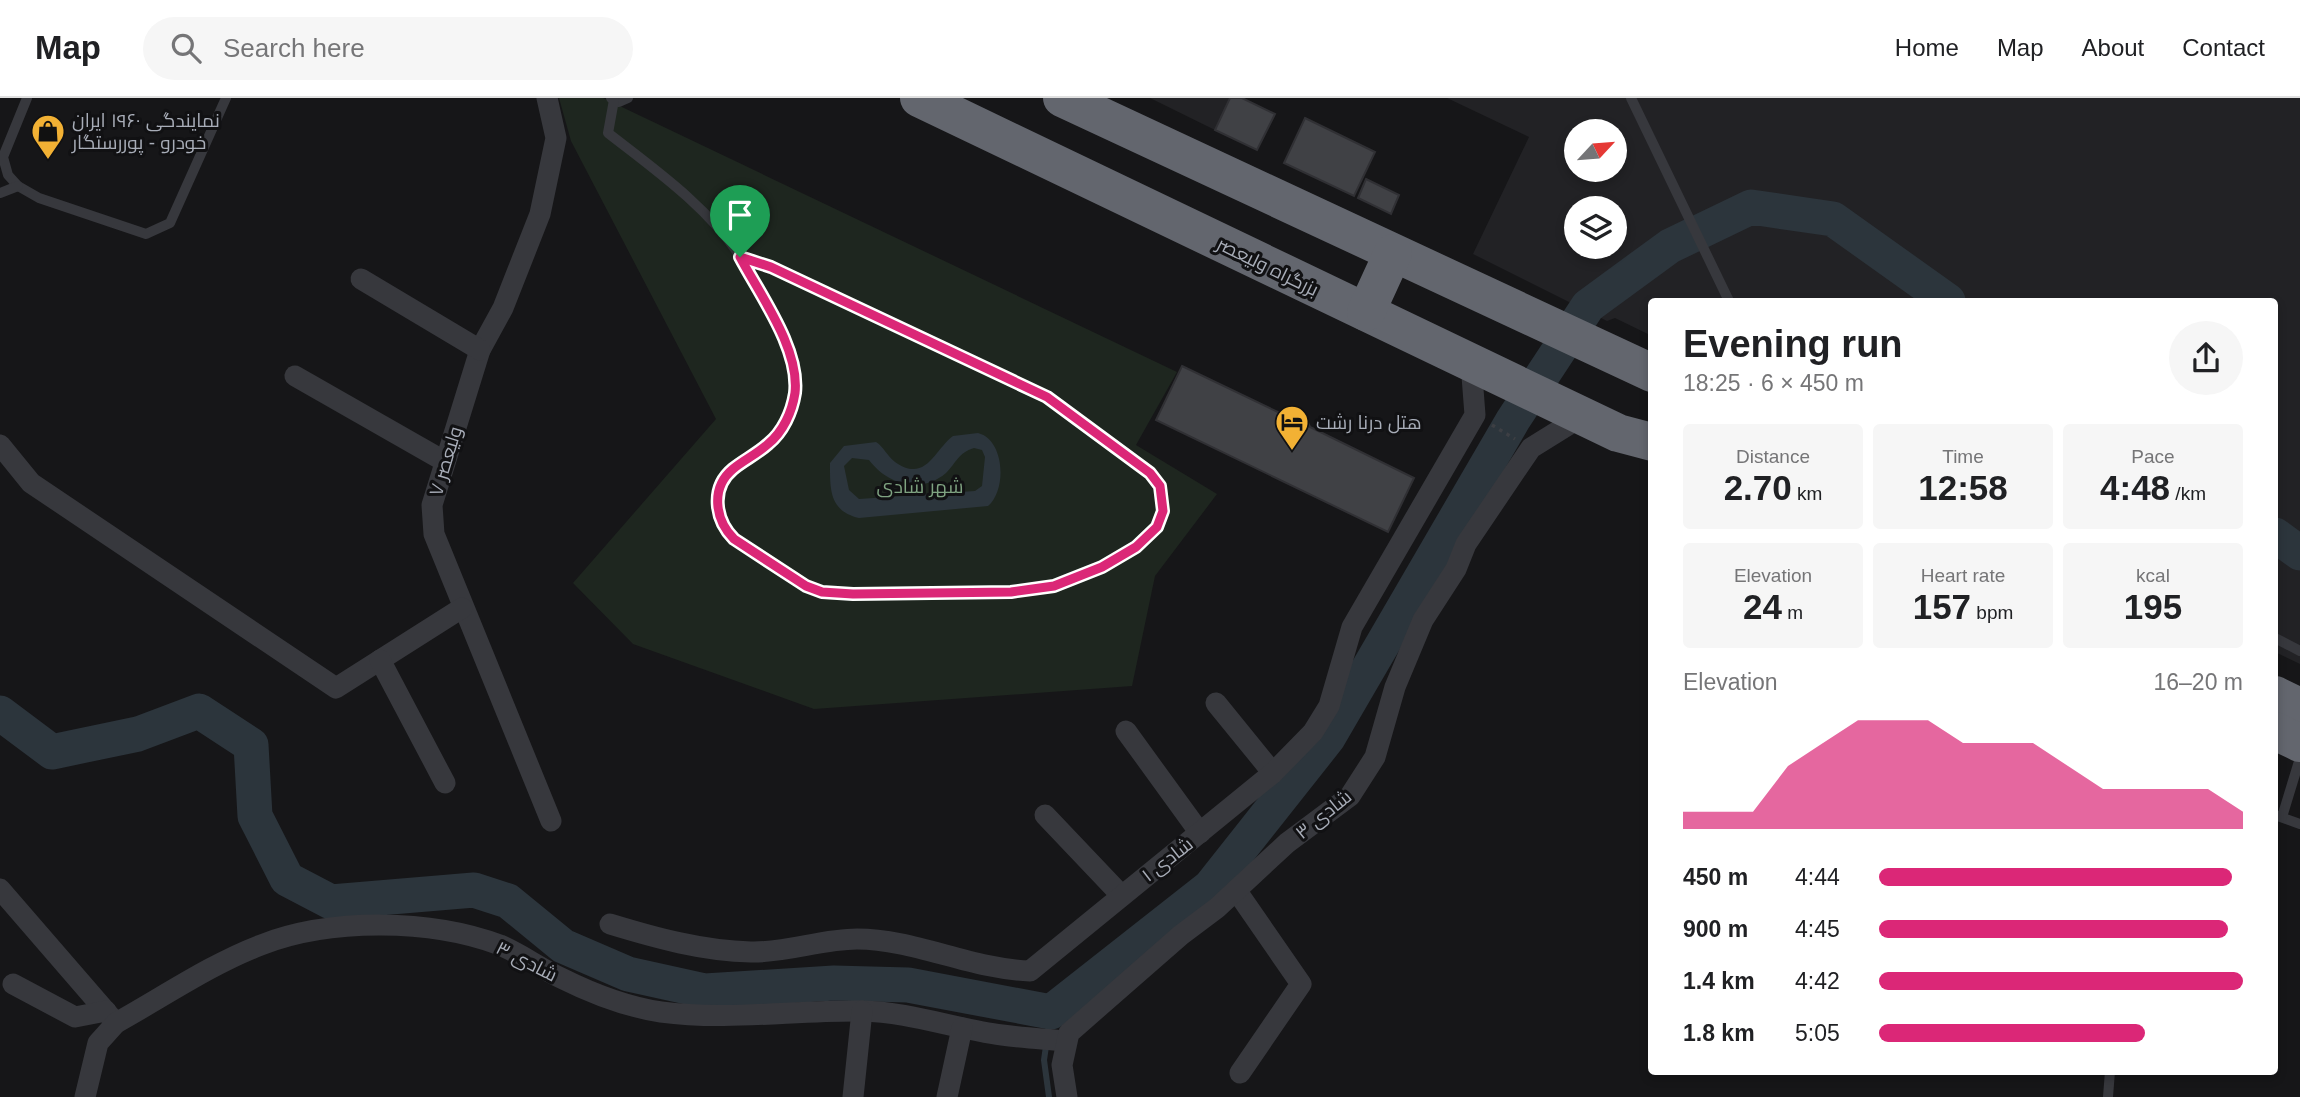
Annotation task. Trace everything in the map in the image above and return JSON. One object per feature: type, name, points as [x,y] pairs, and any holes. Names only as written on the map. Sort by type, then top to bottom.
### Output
[{"type":"highway","name":"بزرگراه ولیعصر","points":[[919,98],[1574,412],[1635,438]]},
{"type":"highway","points":[[1062,98],[1648,372]]},
{"type":"highway","points":[[1366,312],[1393,253]]},
{"type":"highway","points":[[2278,696],[2300,707]]},
{"type":"highway","points":[[2278,732],[2300,743]]},
{"type":"street","name":"ولیعصر ۷","points":[[547,98],[556,138],[540,214],[503,308],[480,350],[432,505],[434,534],[551,821]]},
{"type":"street","points":[[361,279],[480,350]]},
{"type":"street","points":[[1475,415],[1478,366]]},
{"type":"street","points":[[295,376],[444,461]]},
{"type":"street","name":"شادی ۳","points":[[85,1097],[98,1043],[111,1017],[261,945],[306,933],[384,925],[422,925],[472,935],[503,946],[562,979],[634,1007],[663,1012],[777,1016],[862,1011],[917,1016],[1003,1036],[1066,1041],[1069,1033],[1287,843],[1350,796],[1375,757],[1395,687],[1423,620],[1456,569],[1466,544],[1531,448],[1568,425],[1574,412]]},
{"type":"street","name":"شادی ۱","points":[[610,924],[667,941],[752,952],[858,939],[904,945],[996,970],[1030,971],[1273,773],[1313,732],[1329,706],[1352,627],[1475,415]]},
{"type":"street","points":[[0,445],[31,483],[336,688],[462,608]]},
{"type":"street","points":[[380,660],[445,783]]},
{"type":"street","points":[[1216,702],[1273,773]]},
{"type":"street","points":[[1126,731],[1200,833]]},
{"type":"street","points":[[1045,815],[1121,895]]},
{"type":"street","points":[[0,888],[111,1017]]},
{"type":"street","points":[[1236,890],[1301,984],[1240,1073]]},
{"type":"street","points":[[13,984],[75,1017],[111,1017]]},
{"type":"street","points":[[853,1097],[862,1011]]},
{"type":"street","points":[[947,1097],[962,1028]]},
{"type":"street","points":[[1066,1041],[1062,1065],[1067,1097]]},
{"type":"lane","points":[[27,98],[4,157],[8,175],[18,186],[39,198],[146,234],[160,230],[170,222],[226,98]]},
{"type":"lane","points":[[628,98],[613,99],[608,133],[654,168],[711,220],[740,257],[790,354],[795,393],[787,420],[778,433],[724,478],[717,499],[726,531],[734,539],[806,586],[822,592],[853,594],[1033,590],[1070,581],[1102,567],[1136,547],[1157,527],[1163,511],[1163,495],[1150,473],[1047,397],[771,267],[740,257]]},
{"type":"lane","points":[[1631,98],[1676,194],[1713,263],[1727,298]]},
{"type":"lane","points":[[0,193],[18,186]]},
{"type":"lane","points":[[2278,639],[2300,650]]},
{"type":"lane","points":[[2300,758],[2279,816],[2300,824]]},
{"type":"lane","points":[[2108,1097],[2110,1075]]},
{"type":"path","points":[[1475,415],[1531,448]]},
{"type":"shaded area","points":[[1150,98],[1230,98],[1215,130]]},
{"type":"shaded area","points":[[1447,98],[2300,98],[2300,664],[2278,653],[2278,298],[1648,298],[1648,334],[1615,318],[1607,321],[1473,254],[1529,137]]},
{"type":"shaded area","points":[[978,433],[987,437],[994,445],[1000,466],[1000,478],[994,499],[988,506],[859,518],[842,510],[833,498],[830,463],[844,446],[876,442],[895,462],[915,469],[929,462],[953,436]],"holes":[[[969,450],[982,450],[985,457],[982,486],[975,491],[859,499],[849,490],[844,466],[852,458],[869,460],[894,480],[904,484],[926,484],[946,473],[961,455]]]},
{"type":"green space","name":"شهر شادی","points":[[559,98],[603,98],[1177,372],[1136,445],[1217,494],[1155,576],[1132,686],[814,709],[633,644],[573,583],[716,419],[571,141]]},
{"type":"building","points":[[1230,98],[1242,98],[1275,114],[1257,150],[1215,130]]},
{"type":"building","points":[[1305,118],[1375,152],[1354,196],[1284,163]]},
{"type":"building","points":[[1366,179],[1399,195],[1391,214],[1358,198]]},
{"type":"building","name":"هتل درنا رشت","points":[[1182,366],[1282,414],[1287,410],[1300,411],[1305,415],[1310,427],[1414,478],[1388,532],[1156,420]]},
{"type":"waterway","points":[[0,713],[52,752],[138,734],[199,711],[251,745],[255,816],[287,879],[331,902],[474,890],[508,901],[563,946],[628,974],[705,991],[834,983],[908,985],[1051,1012],[1210,887],[1328,738],[1513,420],[1588,306],[1670,246],[1751,207],[1833,219],[1944,298]]},
{"type":"waterway","points":[[2278,537],[2300,553]]},
{"type":"waterway","points":[[1049,1097],[1044,1060],[1051,1012]]},
{"type":"place","name":"نمایندگی ۱۹۶۰ ایران خودرو - پوررستگار","points":[[48,161]]},
{"type":"place","name":"هتل درنا رشت","points":[[1292,452]]},
{"type":"route","points":[[740,257],[771,267],[1047,397],[1156,479],[1164,503],[1157,527],[1136,547],[1087,575],[1033,590],[853,594],[822,592],[806,586],[734,539],[726,531],[718,510],[717,499],[724,478],[778,433],[787,420],[795,393],[794,367],[785,341],[740,257]]}]
